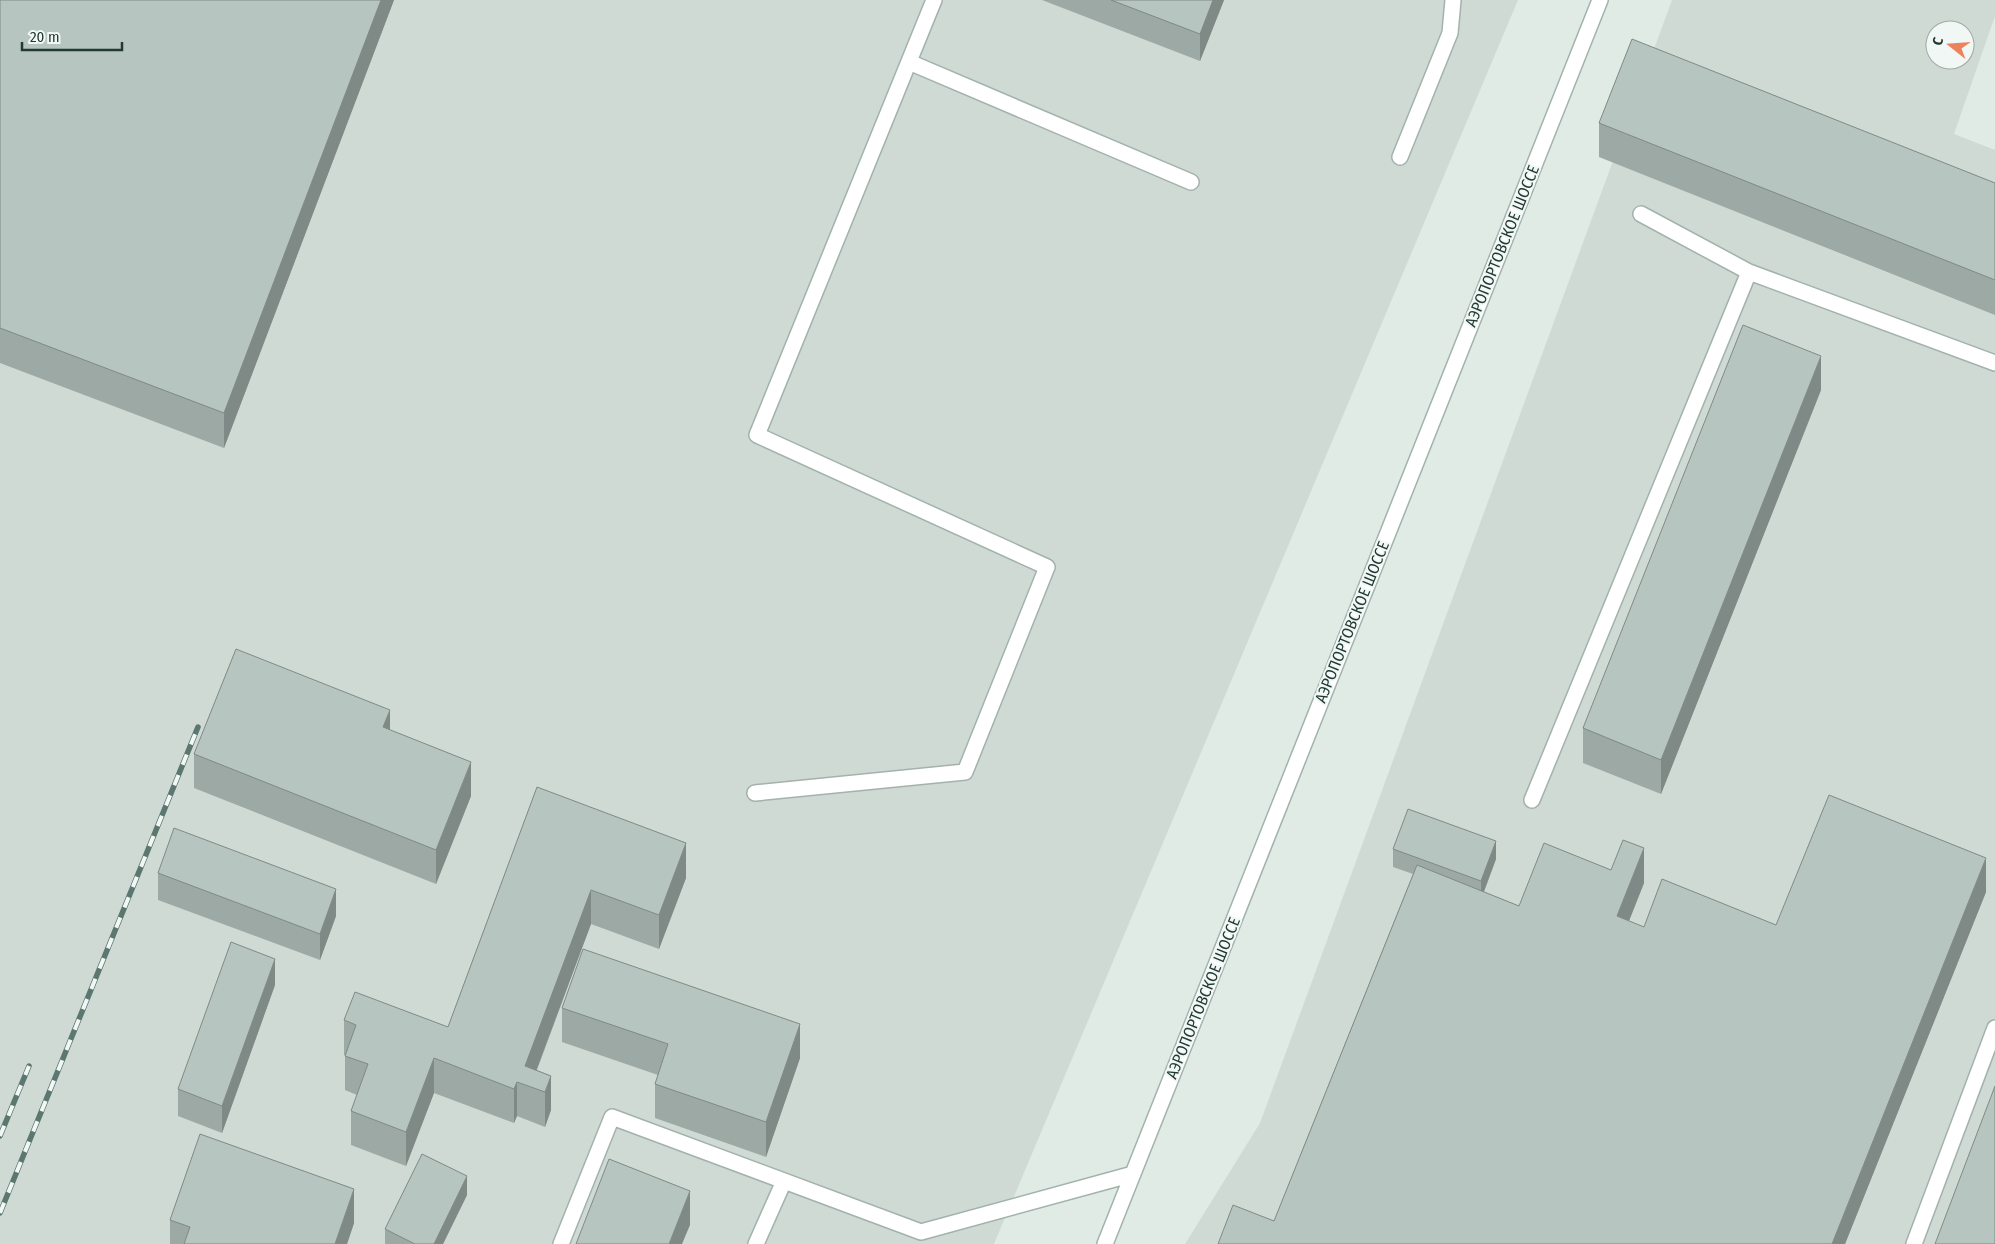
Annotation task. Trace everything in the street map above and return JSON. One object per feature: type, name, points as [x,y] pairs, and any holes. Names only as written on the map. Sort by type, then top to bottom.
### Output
[{"type":"street","points":[[755,792],[965,772],[1047,567],[757,434],[934,0]]},
{"type":"street","points":[[1400,158],[1450,33],[1453,0]]},
{"type":"street","name":"АЭРОПОРТОВСКОЕ ШОССЕ","points":[[1105,1244],[1600,0]]},
{"type":"street","points":[[909,62],[1191,182]]},
{"type":"street","points":[[1641,214],[1749,272],[1995,363]]},
{"type":"street","points":[[1532,800],[1749,272]]},
{"type":"street","points":[[1914,1244],[1995,1028]]},
{"type":"street","points":[[561,1244],[612,1117],[921,1232],[1133,1174]]},
{"type":"street","points":[[756,1244],[784,1181]]},
{"type":"shaded area","points":[[0,0],[1518,0],[994,1244],[0,1244]]},
{"type":"shaded area","points":[[1672,0],[1995,0],[1995,16],[1954,134],[1995,150],[1995,1244],[1185,1244],[1260,1123]]},
{"type":"building","points":[[0,0],[381,0],[224,413],[0,328]]},
{"type":"building","points":[[1111,0],[1213,0],[1200,34]]},
{"type":"building","points":[[1632,39],[1995,183],[1995,280],[1599,123]]},
{"type":"building","points":[[1743,325],[1821,356],[1661,760],[1583,728]]},
{"type":"building","points":[[236,649],[390,710],[383,727],[471,762],[436,850],[194,754]]},
{"type":"building","points":[[537,787],[686,843],[659,915],[591,890],[525,1066],[551,1076],[545,1092],[517,1082],[514,1089],[434,1058],[406,1132],[351,1111],[368,1064],[345,1056],[356,1025],[344,1020],[355,992],[448,1027]]},
{"type":"building","points":[[1829,795],[1986,858],[1832,1244],[1218,1244],[1233,1205],[1274,1221],[1417,865],[1519,906],[1544,843],[1611,870],[1623,840],[1644,848],[1617,916],[1644,927],[1662,879],[1776,925]]},
{"type":"building","points":[[1408,809],[1496,841],[1481,881],[1393,849]]},
{"type":"building","points":[[174,828],[336,889],[320,934],[158,873]]},
{"type":"building","points":[[231,942],[275,959],[222,1106],[178,1089]]},
{"type":"building","points":[[583,949],[800,1024],[766,1122],[655,1084],[668,1044],[562,1008]]},
{"type":"building","points":[[1995,1086],[1995,1244],[1935,1244]]},
{"type":"building","points":[[200,1134],[354,1189],[335,1244],[184,1244],[190,1227],[170,1220]]},
{"type":"building","points":[[422,1154],[467,1176],[434,1244],[415,1244],[385,1229]]},
{"type":"building","points":[[609,1159],[690,1191],[669,1244],[576,1244]]},
{"type":"railway","points":[[0,1213],[198,727]]},
{"type":"railway","points":[[0,1136],[29,1066]]}]
